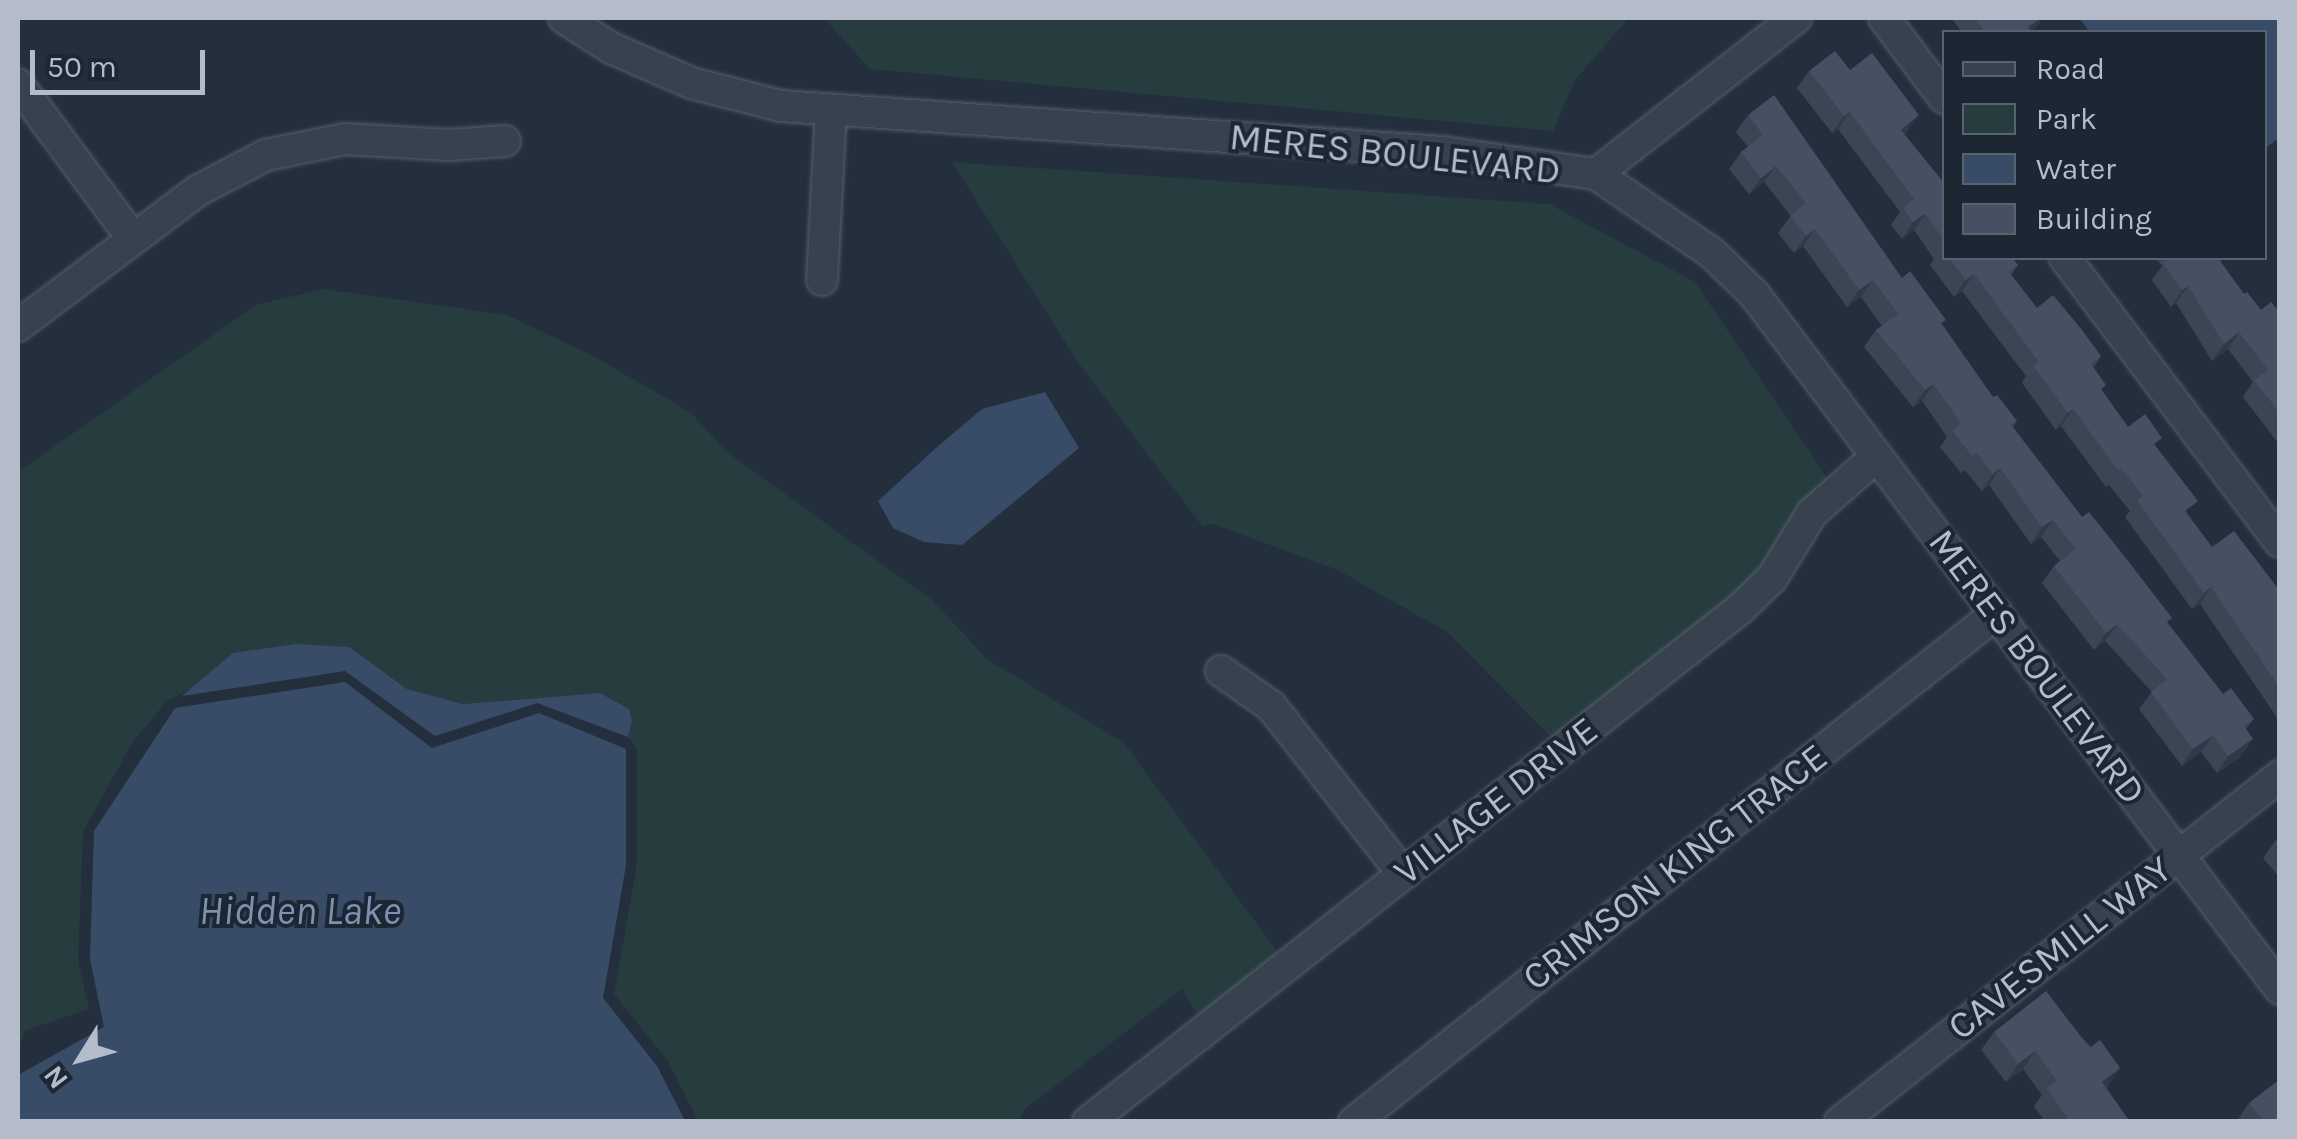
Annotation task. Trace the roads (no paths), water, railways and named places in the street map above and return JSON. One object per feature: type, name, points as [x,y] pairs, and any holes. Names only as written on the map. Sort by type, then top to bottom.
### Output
[{"type":"street","name":"MERES BOULEVARD","points":[[564,18],[642,63],[715,92],[770,104],[1444,152],[1596,174],[1700,244],[1738,278],[1997,613],[2280,990]]},
{"type":"street","points":[[1596,174],[1796,18]]},
{"type":"street","points":[[1884,18],[1942,95]]},
{"type":"street","points":[[18,84],[132,239]]},
{"type":"street","points":[[822,280],[831,110]]},
{"type":"street","points":[[18,326],[132,239],[229,172],[288,148],[345,139],[449,144],[505,141]]},
{"type":"street","points":[[2067,260],[2280,542]]},
{"type":"street","name":"VILLAGE DRIVE","points":[[1088,1122],[1740,610],[1772,578],[1812,513],[1876,456]]},
{"type":"street","name":"CRIMSON KING TRACE","points":[[1354,1122],[1997,613]]},
{"type":"street","points":[[1222,672],[1271,706],[1403,874]]},
{"type":"street","name":"CAVESMILL WAY","points":[[1840,1122],[2280,776]]},
{"type":"water","points":[[2079,18],[2279,18],[2279,138],[2267,147],[2267,30],[2088,30]]},
{"type":"water","points":[[1045,392],[1079,448],[962,545],[924,542],[893,528],[878,501],[936,448],[982,409]]},
{"type":"water","points":[[296,644],[349,647],[407,689],[463,704],[600,693],[629,709],[632,721],[628,737],[537,703],[435,736],[345,671],[182,696],[233,653]]},
{"type":"water","name":"Hidden Lake","points":[[345,682],[432,748],[539,713],[626,749],[626,865],[603,998],[657,1066],[685,1121],[18,1121],[18,1075],[104,1027],[90,959],[94,831],[175,708]]}]
